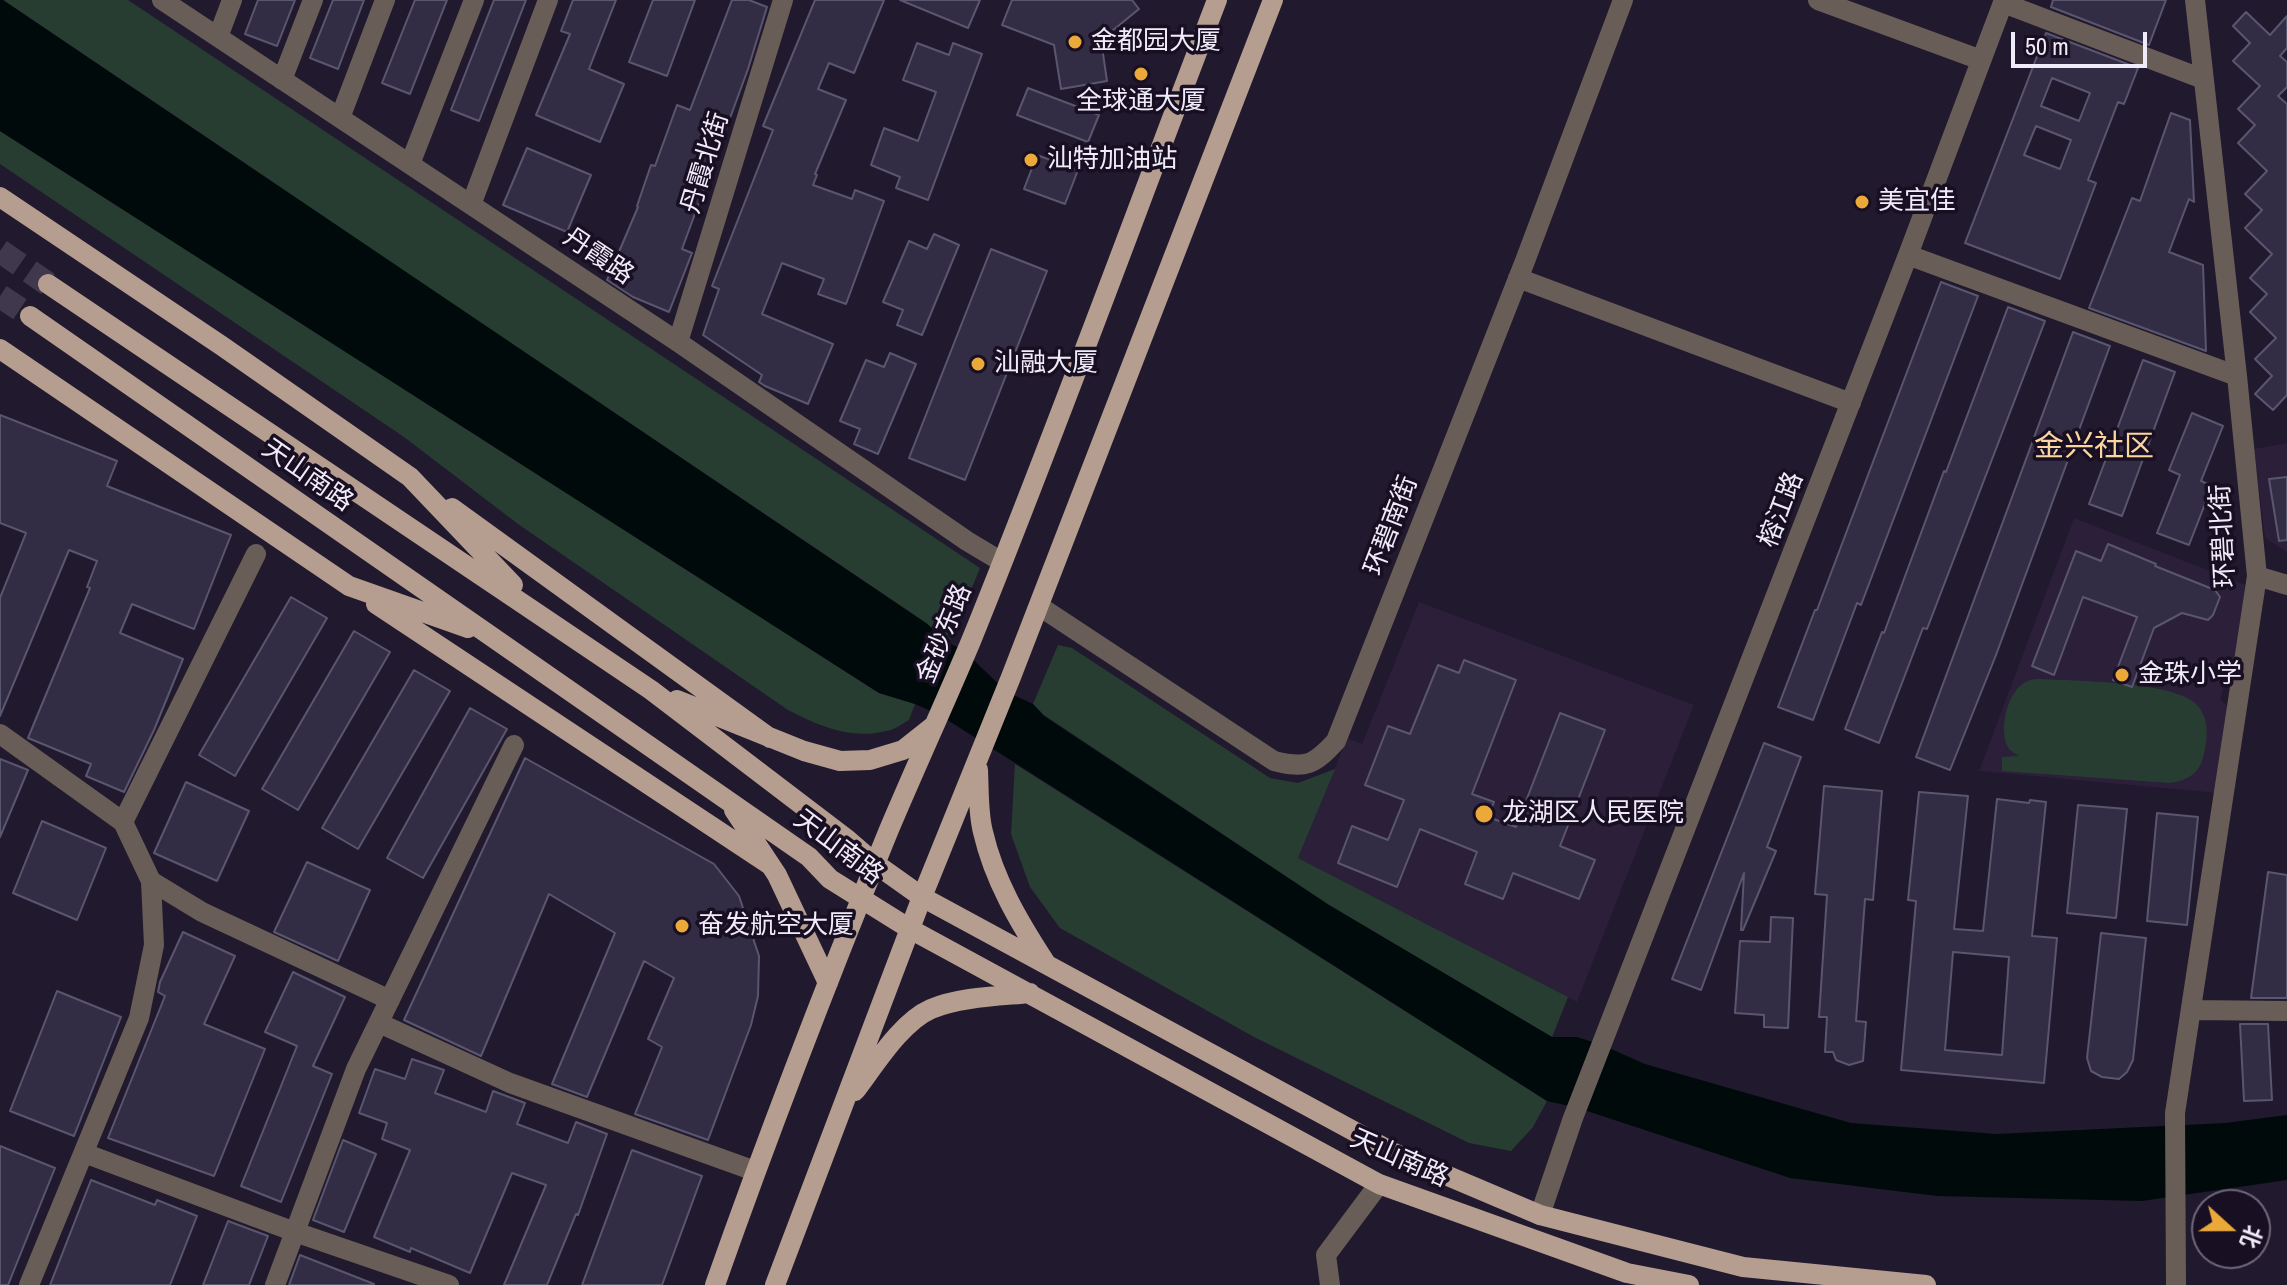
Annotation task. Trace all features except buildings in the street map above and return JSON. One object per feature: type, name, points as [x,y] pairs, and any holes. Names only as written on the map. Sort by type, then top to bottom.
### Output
[{"type":"main road","name":"金砂东路","points":[[715,1285],[755,1171],[828,983],[1002,562],[1217,0]]},
{"type":"main road","points":[[775,1285],[922,897],[1039,606],[1273,0]]},
{"type":"main road","name":"天山南路","points":[[0,197],[410,477],[770,738]]},
{"type":"main road","name":"天山南路","points":[[48,284],[651,690],[922,897],[1396,1154],[1540,1215],[1743,1267],[1926,1285]]},
{"type":"main road","name":"天山南路","points":[[30,316],[809,857],[830,879],[910,929],[1379,1184],[1627,1273],[1689,1285]]},
{"type":"main road","points":[[0,349],[349,586],[770,865]]},
{"type":"main road","name":"天山南路","points":[[410,477],[541,614]]},
{"type":"main road","points":[[349,586],[492,636]]},
{"type":"main road","points":[[651,690],[804,751],[840,761],[870,760],[903,750],[935,725]]},
{"type":"main road","points":[[979,757],[982,831],[997,876],[1018,919],[1047,966]]},
{"type":"main road","points":[[728,800],[777,875],[828,983]]},
{"type":"main road","points":[[841,1110],[899,1033],[930,1009],[976,998],[1030,993]]},
{"type":"street","name":"丹霞路","points":[[162,0],[678,342],[1002,562]]},
{"type":"street","points":[[218,37],[232,0]]},
{"type":"street","points":[[282,80],[313,0]]},
{"type":"street","points":[[340,118],[385,0]]},
{"type":"street","points":[[410,164],[474,0]]},
{"type":"street","points":[[471,205],[548,0]]},
{"type":"street","name":"丹霞北街","points":[[678,342],[783,0]]},
{"type":"street","name":"环碧南街","points":[[1039,606],[1274,761],[1296,766],[1319,760],[1336,741],[1518,278],[1623,0]]},
{"type":"street","points":[[1818,0],[1981,60]]},
{"type":"street","name":"环碧北街","points":[[2176,1285],[2175,1113],[2257,576],[2195,0]]},
{"type":"street","points":[[2004,1],[2203,79]]},
{"type":"street","name":"榕江路","points":[[1540,1215],[1573,1118],[2004,1]]},
{"type":"street","points":[[1908,255],[2237,376]]},
{"type":"street","points":[[1518,278],[1851,403]]},
{"type":"street","points":[[123,822],[256,554]]},
{"type":"street","points":[[2257,576],[2287,585]]},
{"type":"street","points":[[0,734],[123,822],[151,881],[154,945],[139,1018],[29,1285]]},
{"type":"street","points":[[275,1285],[356,1069],[514,745]]},
{"type":"street","points":[[151,881],[202,912],[390,1000]]},
{"type":"street","points":[[2191,1010],[2287,1011]]},
{"type":"street","points":[[379,1023],[510,1083],[755,1171]]},
{"type":"street","points":[[84,1153],[295,1232],[449,1285]]},
{"type":"street","points":[[1330,1285],[1326,1255],[1379,1184]]},
{"type":"shaded area","points":[[0,0],[3,0],[926,623],[949,643],[963,650],[1007,692],[1033,704],[1044,716],[1329,905],[1552,1037],[1577,1037],[1645,1064],[1851,1123],[1997,1134],[2225,1123],[2287,1115],[2287,1180],[2225,1189],[2191,1189],[2191,1194],[2142,1201],[1937,1196],[1790,1178],[1578,1108],[1547,1101],[938,714],[879,693],[0,131]]},
{"type":"shaded area","points":[[2287,443],[2287,552],[2265,538],[2254,449]]},
{"type":"shaded area","name":"金珠小学","points":[[2074,518],[2246,585],[2237,650],[2220,699],[2230,708],[2218,793],[1979,771]]},
{"type":"shaded area","name":"龙湖区人民医院","points":[[1419,602],[1694,705],[1577,1002],[1298,858],[1347,738],[1362,744]]},
{"type":"green space","points":[[3,0],[128,0],[980,568],[949,643],[926,623]]},
{"type":"green space","points":[[0,131],[879,693],[915,704],[909,720],[889,730],[847,733],[788,710],[518,524],[404,437],[0,164]]},
{"type":"green space","points":[[1058,645],[1072,648],[1270,778],[1298,783],[1335,769],[1298,858],[1568,997],[1552,1037],[1329,905],[1044,715],[1033,704]]},
{"type":"green space","points":[[2040,679],[2148,687],[2187,698],[2202,711],[2206,723],[2206,742],[2200,766],[2188,778],[2170,783],[2002,771],[2002,757],[2019,756],[2009,749],[2004,732],[2010,701],[2021,685]]},
{"type":"green space","points":[[1015,764],[1547,1101],[1533,1127],[1511,1151],[1469,1143],[1254,1037],[1060,928],[1030,887],[1011,834]]},
{"type":"tunnel","points":[[0,251],[48,284]]},
{"type":"tunnel","points":[[0,296],[30,316]]},
{"type":"place","name":"金都园大厦","points":[[1075,42]]},
{"type":"place","name":"全球通大厦","points":[[1141,74]]},
{"type":"place","name":"汕特加油站","points":[[1031,160]]},
{"type":"place","name":"美宜佳","points":[[1862,202]]},
{"type":"place","name":"汕融大厦","points":[[978,364]]},
{"type":"place","name":"金珠小学","points":[[2122,675]]},
{"type":"place","name":"龙湖区人民医院","points":[[1484,814]]},
{"type":"place","name":"奋发航空大厦","points":[[682,926]]},
{"type":"district","name":"金兴社区","points":[[2094,448]]}]
